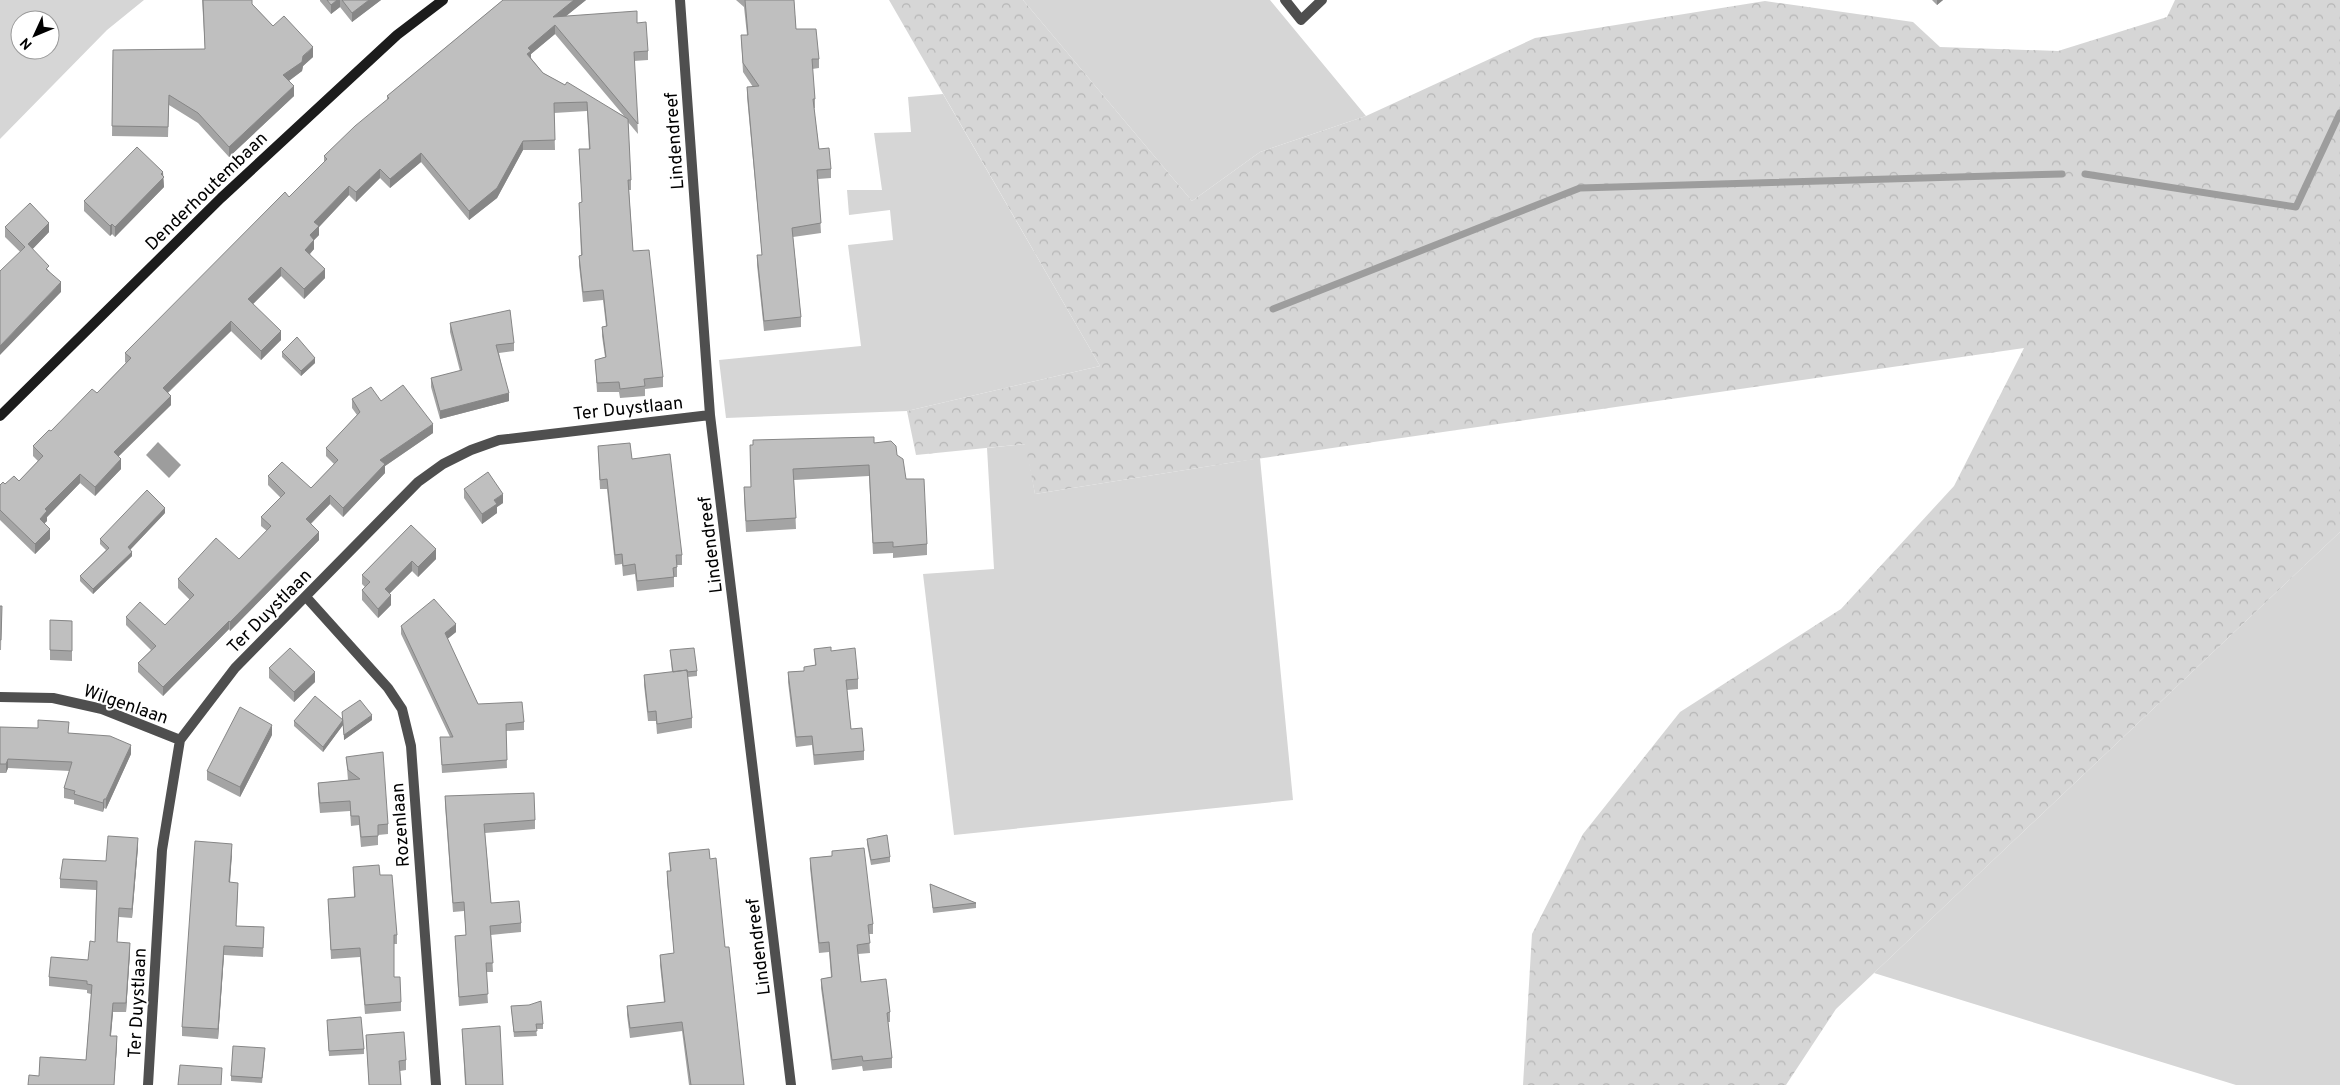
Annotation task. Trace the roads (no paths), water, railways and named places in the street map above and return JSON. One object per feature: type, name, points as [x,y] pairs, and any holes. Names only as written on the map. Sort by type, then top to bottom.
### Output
[{"type":"street","name":"Denderhoutembaan","points":[[0,416],[221,198],[397,35],[443,0]]},
{"type":"street","name":"Lindendreef","points":[[680,0],[710,415],[790,1085]]},
{"type":"street","points":[[1284,0],[1301,20],[1322,0]]},
{"type":"street","name":"Ter Duystlaan","points":[[148,1085],[162,850],[180,740],[235,668],[306,598],[352,547],[418,482],[443,464],[471,450],[499,440],[710,415]]},
{"type":"street","name":"Rozenlaan","points":[[306,598],[388,688],[402,709],[411,746],[436,1085]]},
{"type":"street","name":"Wilgenlaan","points":[[0,697],[53,698],[102,709],[180,740]]},
{"type":"waterway","points":[[2085,174],[2296,207],[2340,113]]},
{"type":"waterway","points":[[1273,309],[1580,188],[2062,174]]}]
